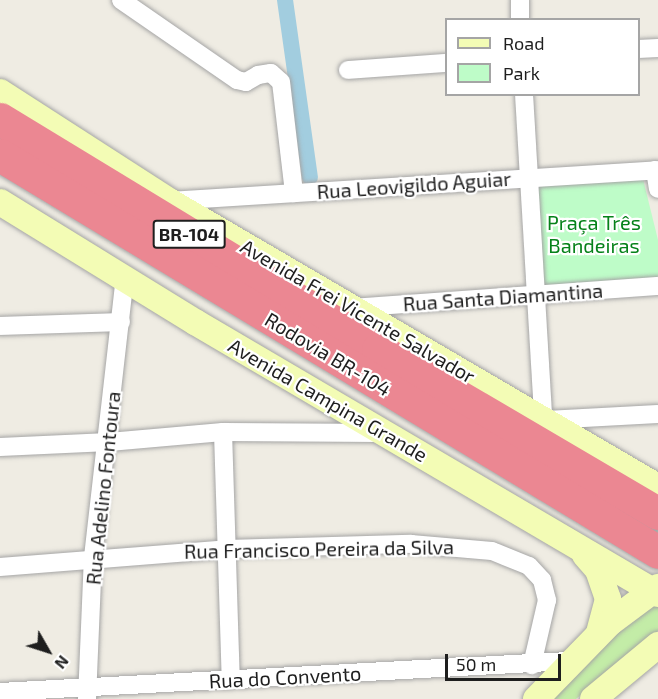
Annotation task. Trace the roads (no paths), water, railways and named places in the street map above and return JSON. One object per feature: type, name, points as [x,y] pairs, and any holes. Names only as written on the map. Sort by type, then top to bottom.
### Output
[{"type":"highway","name":"Rodovia BR-104","points":[[0,119],[658,552]]},
{"type":"highway","name":"Rodovia BR-104","points":[[0,155],[371,362],[658,513]]},
{"type":"main road","name":"Avenida Frei Vicente Salvador","points":[[0,92],[169,201],[348,308],[544,419],[658,487]]},
{"type":"main road","name":"Avenida Campina Grande","points":[[0,202],[577,546],[656,590]]},
{"type":"main road","points":[[577,546],[605,584],[608,599],[599,633]]},
{"type":"main road","points":[[536,699],[599,633],[656,590]]},
{"type":"main road","points":[[593,699],[658,645]]},
{"type":"street","points":[[121,0],[237,80],[246,82],[258,75],[272,74],[281,82],[294,193]]},
{"type":"street","points":[[520,0],[520,18]]},
{"type":"street","points":[[640,50],[658,48]]},
{"type":"street","points":[[348,70],[445,63]]},
{"type":"street","points":[[524,96],[530,177],[533,295],[544,419],[658,414]]},
{"type":"street","points":[[657,170],[658,189]]},
{"type":"street","name":"Rua Leovigildo Aguiar","points":[[169,201],[657,170]]},
{"type":"street","name":"Rua Adelino Fontoura","points":[[86,692],[93,556],[109,442],[125,278]]},
{"type":"street","name":"Rua Santa Diamantina","points":[[348,308],[658,286]]},
{"type":"street","points":[[0,326],[121,322]]},
{"type":"street","points":[[223,432],[231,680]]},
{"type":"street","points":[[0,447],[109,442],[223,432],[386,433]]},
{"type":"street","name":"Rua Francisco Pereira da Silva","points":[[0,567],[93,556],[227,549],[411,543],[471,547],[517,559],[542,580],[547,600],[532,665]]},
{"type":"street","name":"Rua do Convento","points":[[0,692],[86,692],[231,680],[569,662]]},
{"type":"waterway","points":[[285,0],[310,177]]},
{"type":"park label","name":"Praça Três Bandeiras","points":[[594,234]]}]
